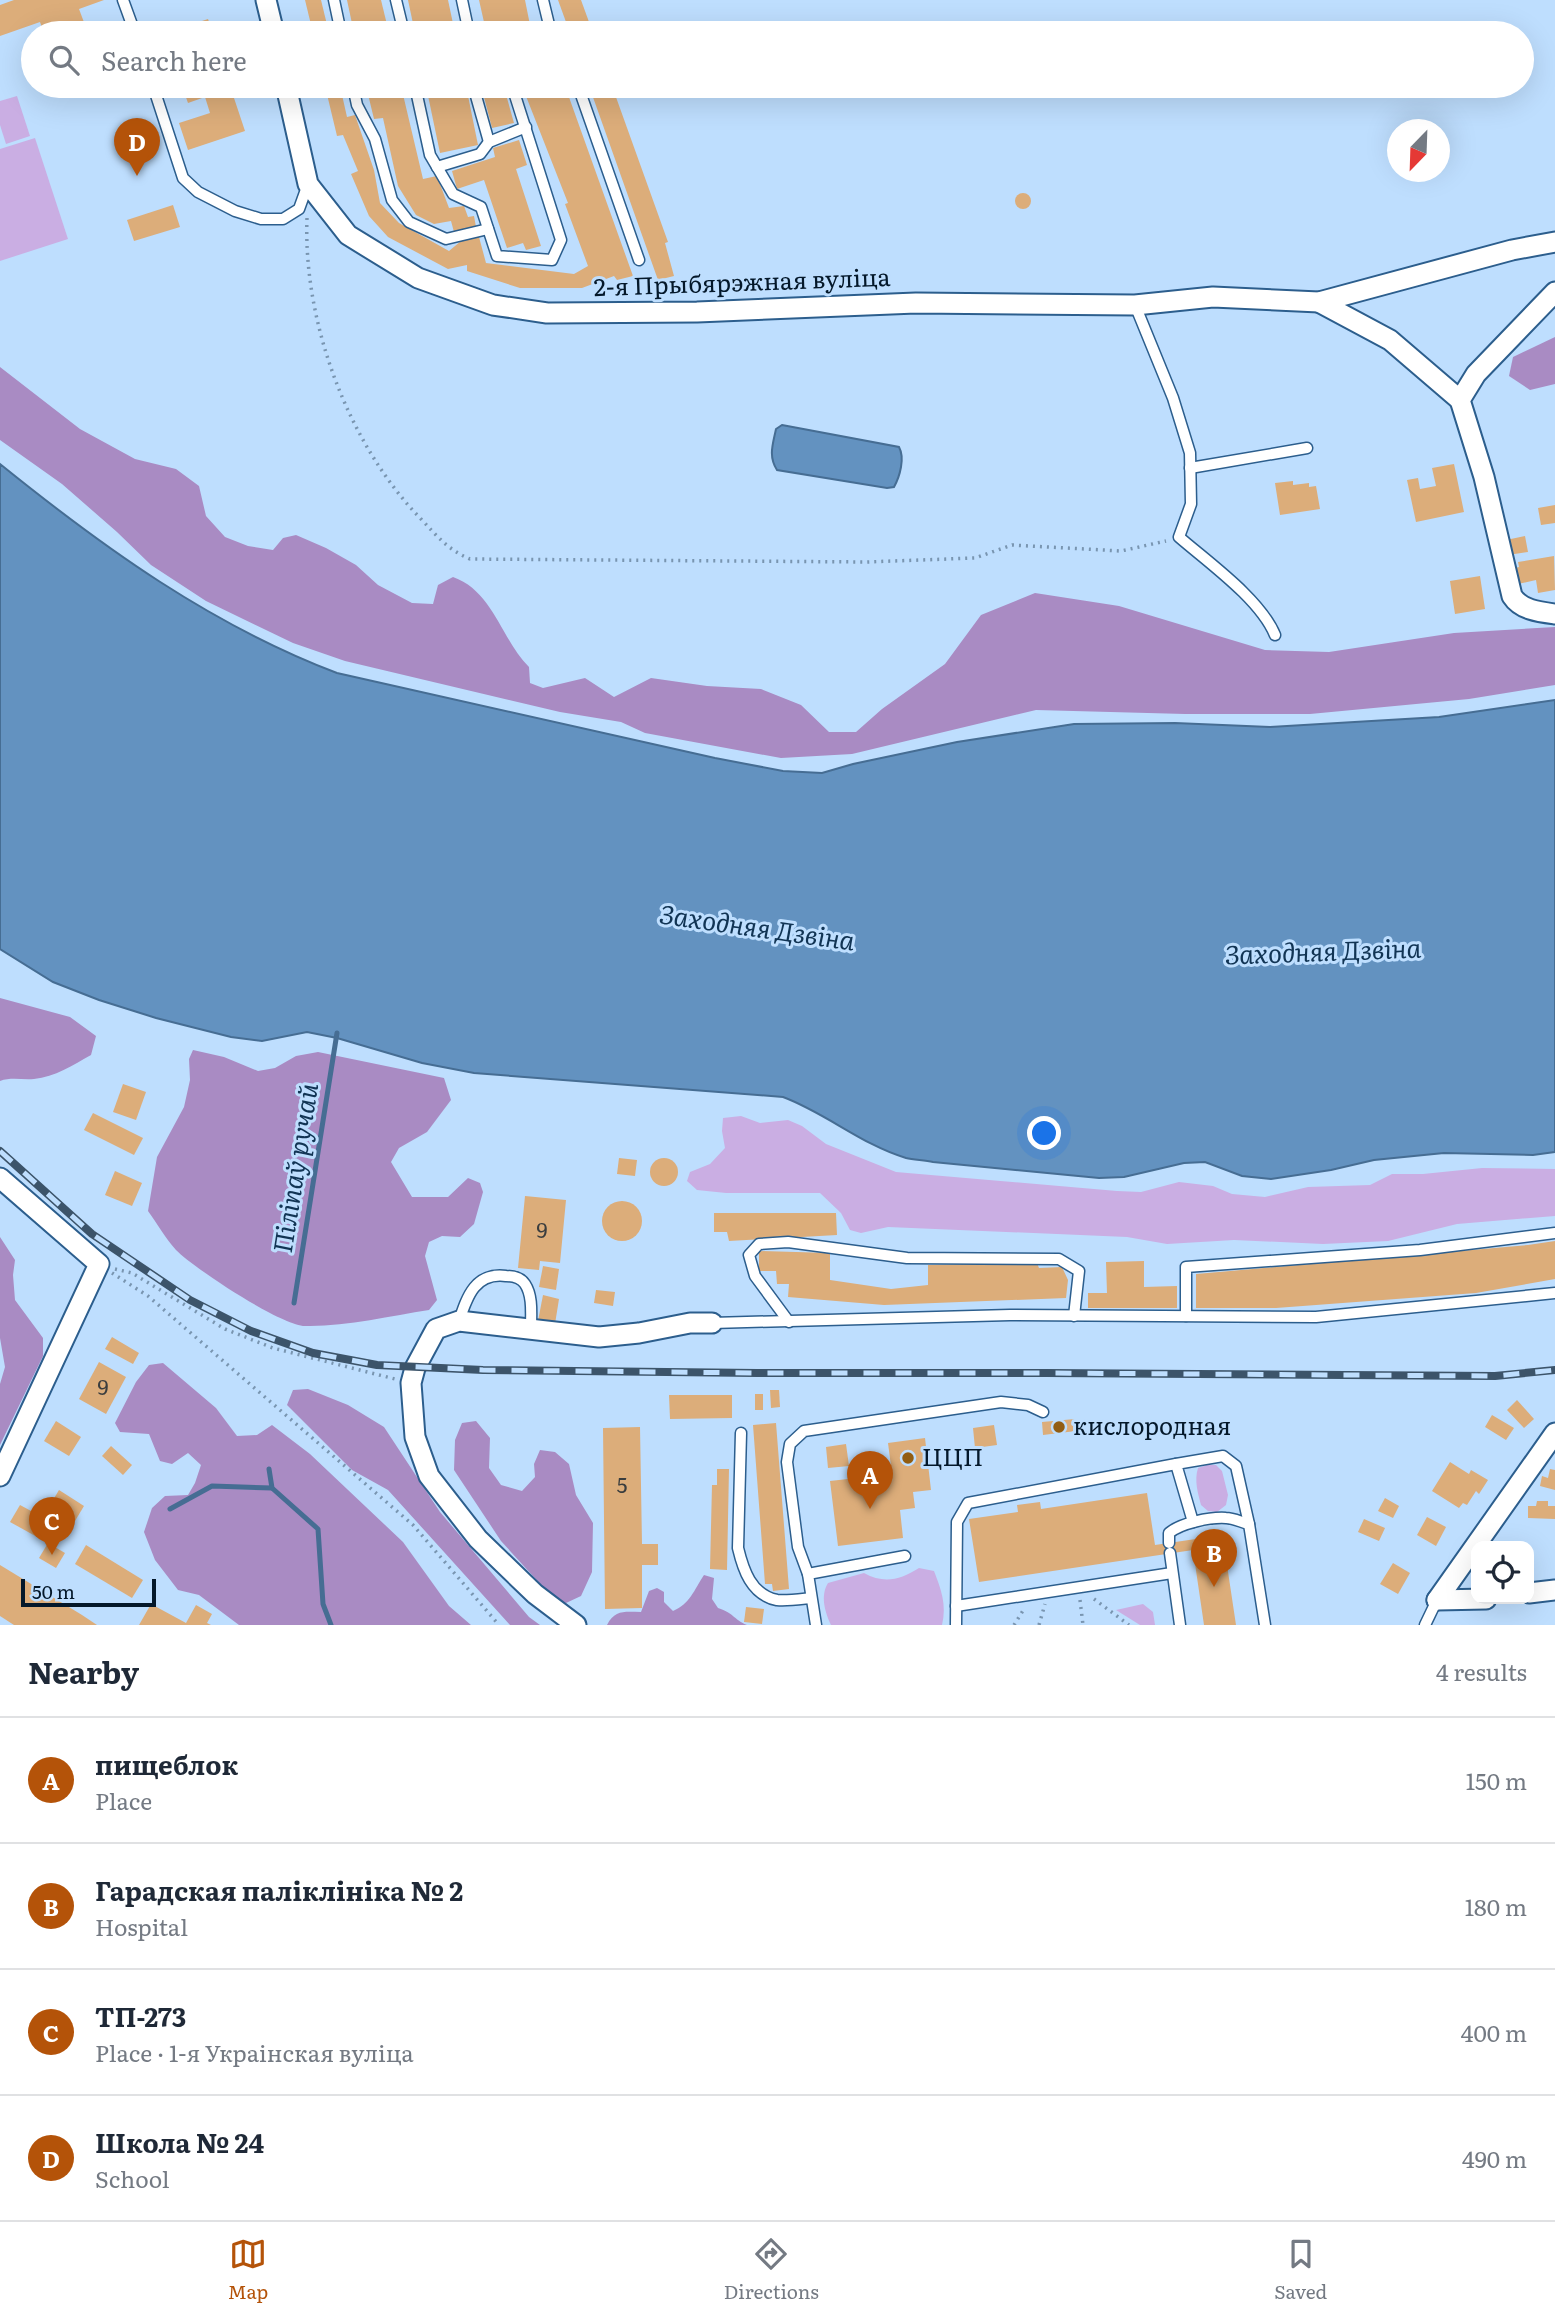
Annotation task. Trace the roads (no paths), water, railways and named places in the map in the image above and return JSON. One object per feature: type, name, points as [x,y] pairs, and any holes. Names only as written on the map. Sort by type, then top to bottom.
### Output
[{"type":"street","points":[[266,0],[271,21]]},
{"type":"street","name":"2-я Прыбярэжная вуліца","points":[[289,98],[308,184],[348,235],[418,278],[492,305],[547,313],[601,313],[916,303],[1135,305],[1213,297],[1319,302]]},
{"type":"street","points":[[1319,302],[1512,250],[1555,242]]},
{"type":"street","points":[[1460,400],[1476,374],[1555,292]]},
{"type":"street","points":[[1319,302],[1390,340],[1460,400],[1484,477],[1512,596],[1517,604],[1538,612],[1555,614]]},
{"type":"street","points":[[0,1178],[99,1264],[0,1476]]},
{"type":"street","points":[[576,1625],[536,1594],[478,1539],[429,1476],[415,1437],[411,1383],[415,1368],[436,1329],[459,1321],[599,1337],[639,1334],[690,1323],[712,1323]]},
{"type":"street","points":[[1437,1600],[1555,1433]]},
{"type":"street","points":[[1534,1592],[1555,1590]]},
{"type":"street","points":[[1437,1600],[1471,1599]]},
{"type":"lane","points":[[123,0],[131,21]]},
{"type":"lane","points":[[334,0],[338,21]]},
{"type":"lane","points":[[396,0],[401,21]]},
{"type":"lane","points":[[462,0],[466,21]]},
{"type":"lane","points":[[543,0],[548,21]]},
{"type":"lane","points":[[157,98],[183,178],[198,192],[236,211],[261,219],[283,219],[299,209],[308,184]]},
{"type":"lane","points":[[356,98],[376,139],[392,200],[409,222],[446,239],[488,229]]},
{"type":"lane","points":[[418,98],[430,155],[453,194],[481,207],[497,256],[552,260],[561,240],[516,98]]},
{"type":"lane","points":[[477,98],[489,142]]},
{"type":"lane","points":[[582,98],[639,260]]},
{"type":"lane","points":[[437,167],[480,154],[489,142],[526,127]]},
{"type":"lane","points":[[1135,305],[1172,398],[1189,453],[1191,504],[1179,537],[1243,594],[1269,621],[1275,635]]},
{"type":"lane","points":[[1190,468],[1307,448]]},
{"type":"lane","points":[[1186,1316],[1186,1267],[1420,1250],[1555,1233]]},
{"type":"lane","points":[[789,1322],[755,1276],[749,1255],[759,1244],[788,1242],[907,1258],[1059,1259],[1079,1271],[1074,1316]]},
{"type":"lane","points":[[459,1321],[468,1294],[481,1280],[496,1274],[515,1277],[524,1282],[530,1295],[531,1328]]},
{"type":"lane","points":[[712,1323],[1074,1316],[1316,1317],[1555,1293]]},
{"type":"lane","points":[[816,1625],[808,1574],[798,1547],[787,1462],[790,1444],[804,1431],[1001,1402],[1028,1405],[1044,1412]]},
{"type":"lane","points":[[741,1433],[738,1548],[742,1564],[752,1585],[762,1594],[777,1600],[811,1598]]},
{"type":"lane","points":[[956,1625],[957,1522],[968,1503],[1223,1456],[1236,1466],[1249,1524],[1265,1625]]},
{"type":"lane","points":[[1177,1464],[1193,1522]]},
{"type":"lane","points":[[1180,1625],[1169,1533],[1193,1522],[1225,1518],[1249,1524]]},
{"type":"lane","points":[[808,1574],[905,1556]]},
{"type":"lane","points":[[956,1606],[1172,1573]]},
{"type":"lane","points":[[1425,1625],[1437,1600]]},
{"type":"water","points":[[782,425],[899,447],[901,467],[894,487],[777,470],[772,450],[776,429]]},
{"type":"water","name":"Заходняя Дзвіна","points":[[0,464],[79,525],[160,582],[246,632],[337,673],[783,771],[822,773],[957,742],[1074,724],[1175,723],[1270,727],[1439,717],[1555,700],[1555,1152],[1533,1155],[1444,1153],[1374,1160],[1271,1179],[1242,1176],[1205,1162],[1184,1163],[1124,1177],[1099,1178],[933,1162],[906,1158],[890,1152],[783,1097],[474,1073],[422,1063],[307,1032],[262,1041],[231,1037],[156,1018],[53,982],[0,949]]},
{"type":"waterway","name":"Піліпаў ручай","points":[[294,1303],[337,1033]]},
{"type":"waterway","name":"Піліпаў ручай","points":[[269,1469],[272,1488],[318,1529],[323,1604],[331,1625]]},
{"type":"waterway","points":[[170,1509],[212,1486],[272,1488]]},
{"type":"railway","points":[[0,1151],[92,1234],[190,1300],[251,1331],[313,1353],[377,1365],[483,1370],[757,1373],[1495,1376],[1555,1370]]},
{"type":"place","name":"Школа № 24","points":[[137,176]]},
{"type":"place","name":"кислородная","points":[[1059,1427]]},
{"type":"place","name":"ЦЦП","points":[[908,1458]]},
{"type":"place","name":"пищеблок","points":[[870,1509]]},
{"type":"place","name":"ТП-273","points":[[52,1555]]},
{"type":"place","name":"Гарадская паліклініка № 2","points":[[1214,1587]]}]
